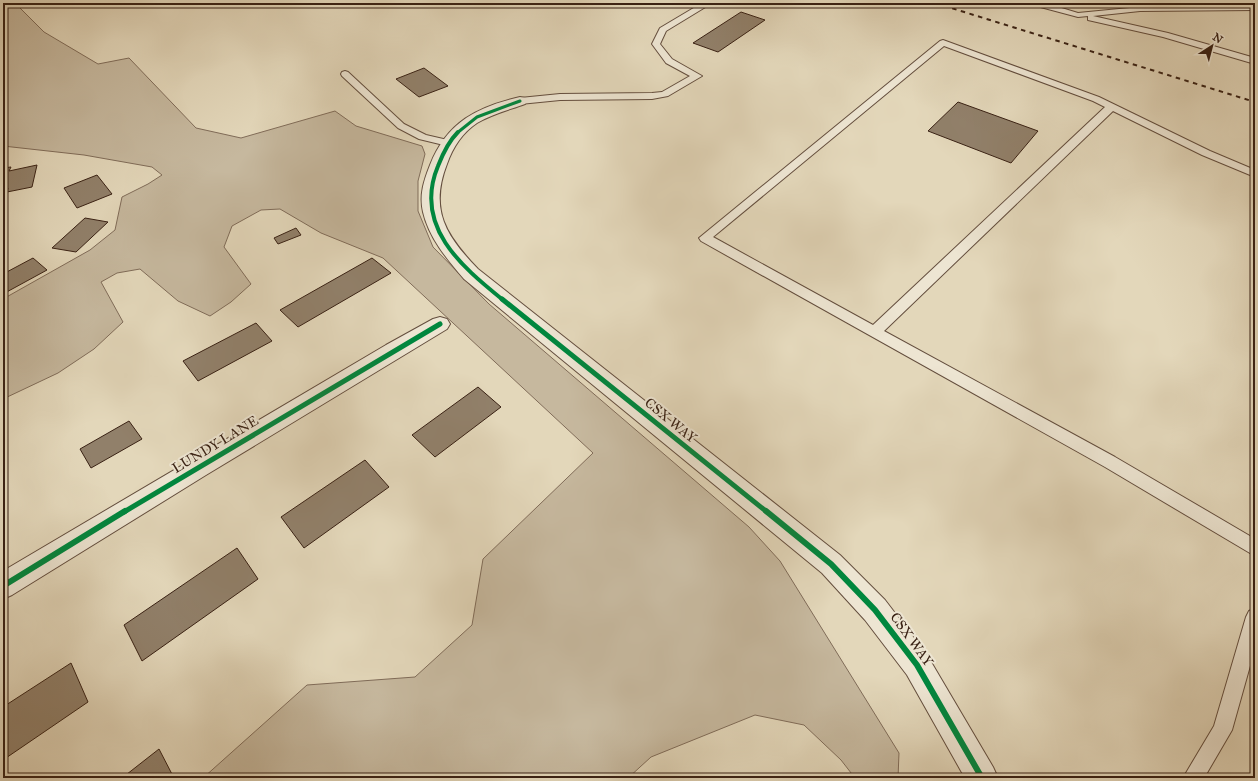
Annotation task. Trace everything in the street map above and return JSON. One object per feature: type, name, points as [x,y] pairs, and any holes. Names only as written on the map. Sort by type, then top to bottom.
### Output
[{"type":"street","name":"CSX WAY","points":[[520,101],[472,120],[452,137],[448,143],[441,156],[431,186],[432,207],[438,229],[444,241],[461,263],[486,285],[831,564],[876,610],[917,665],[982,778]]},
{"type":"street","name":"LUNDY LANE","points":[[3,586],[393,350],[440,324]]},
{"type":"lane","points":[[520,101],[560,97],[652,96],[665,94],[697,76],[669,61],[656,44],[659,37],[663,30],[708,3]]},
{"type":"lane","points":[[1036,3],[1079,15],[1165,35],[1255,61]]},
{"type":"lane","points":[[1079,15],[1140,9],[1255,8]]},
{"type":"lane","points":[[1255,174],[1206,153],[1089,97],[943,42],[705,238],[1110,462],[1255,548]]},
{"type":"lane","points":[[345,74],[401,126],[423,137],[448,143]]},
{"type":"lane","points":[[874,332],[1111,107]]},
{"type":"lane","points":[[1193,778],[1222,730],[1255,617]]},
{"type":"shaded area","points":[[3,3],[15,3],[44,32],[98,64],[129,58],[196,128],[241,138],[335,111],[356,126],[422,146],[425,154],[418,181],[418,211],[433,247],[489,304],[749,527],[780,561],[899,753],[898,778],[855,778],[841,760],[804,725],[755,715],[651,757],[628,778],[203,778],[307,685],[415,677],[472,625],[483,559],[593,453],[383,258],[321,233],[280,209],[261,210],[232,226],[224,247],[251,284],[231,302],[210,316],[178,301],[140,269],[117,273],[101,282],[123,322],[94,349],[58,373],[3,399],[3,299],[90,250],[115,230],[122,197],[162,175],[152,167],[84,155],[3,146]]},
{"type":"building","points":[[741,12],[765,20],[718,52],[693,43]]},
{"type":"building","points":[[424,68],[448,86],[419,97],[396,79]]},
{"type":"building","points":[[958,102],[1038,131],[1011,163],[928,131]]},
{"type":"building","points":[[37,165],[32,187],[7,192],[8,188],[3,189],[3,168],[11,167],[9,171]]},
{"type":"building","points":[[97,175],[112,194],[77,208],[64,188]]},
{"type":"building","points":[[85,218],[108,222],[76,252],[52,248]]},
{"type":"building","points":[[296,228],[301,235],[278,244],[274,238]]},
{"type":"building","points":[[33,258],[47,270],[3,294],[3,274]]},
{"type":"building","points":[[372,258],[391,273],[298,327],[280,310]]},
{"type":"building","points":[[256,323],[272,341],[198,381],[183,361]]},
{"type":"building","points":[[478,387],[501,407],[435,457],[412,435]]},
{"type":"building","points":[[129,421],[142,439],[91,468],[80,449]]},
{"type":"building","points":[[365,460],[389,487],[304,548],[281,517]]},
{"type":"building","points":[[237,548],[258,579],[142,661],[124,625]]},
{"type":"building","points":[[71,663],[88,702],[3,760],[3,707]]},
{"type":"building","points":[[159,749],[174,778],[122,778]]},
{"type":"railway","points":[[935,3],[1255,102]]},
{"type":"cycle path","points":[[520,101],[472,120],[455,134],[443,152],[432,181],[430,199],[435,223],[447,245],[471,274],[831,564],[875,610],[917,665],[982,778]]},
{"type":"cycle path","points":[[3,586],[197,468],[440,324]]}]
